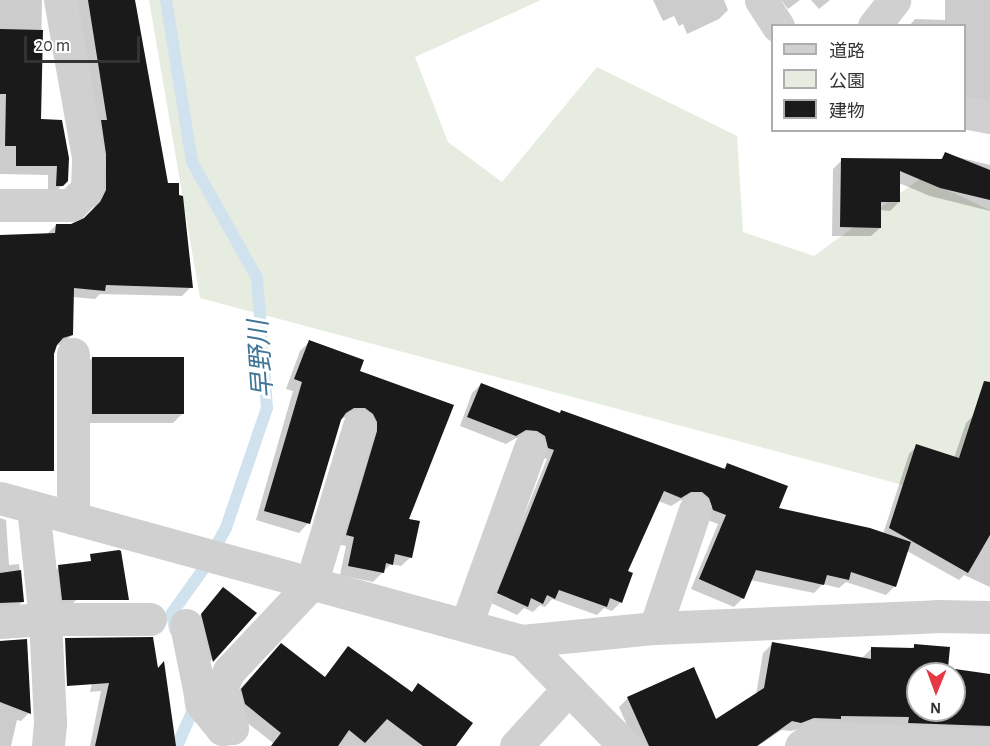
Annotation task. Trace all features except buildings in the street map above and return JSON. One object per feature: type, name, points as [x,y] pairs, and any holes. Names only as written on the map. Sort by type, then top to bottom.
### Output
[{"type":"street","points":[[0,205],[71,205],[87,189],[88,157],[60,0]]},
{"type":"street","points":[[761,0],[777,24]]},
{"type":"street","points":[[876,24],[894,0]]},
{"type":"street","points":[[966,112],[990,117]]},
{"type":"street","points":[[73,354],[73,518]]},
{"type":"street","points":[[235,740],[221,687],[229,671],[311,584],[359,426]]},
{"type":"street","points":[[466,625],[530,448]]},
{"type":"street","points":[[0,498],[522,641],[655,628],[937,616],[990,617]]},
{"type":"street","points":[[33,507],[45,619],[50,723],[48,746]]},
{"type":"street","points":[[655,628],[695,510]]},
{"type":"street","points":[[0,622],[45,619],[150,619]]},
{"type":"street","points":[[186,625],[202,704],[222,729],[235,740]]},
{"type":"street","points":[[522,641],[626,746]]},
{"type":"street","points":[[516,746],[568,689]]},
{"type":"street","points":[[801,746],[813,737],[990,745]]},
{"type":"green space","points":[[149,0],[541,0],[415,57],[448,142],[502,182],[597,67],[737,136],[743,232],[814,256],[921,178],[990,210],[990,508],[200,298]]},
{"type":"waterway","name":"早野川","points":[[166,0],[192,162],[257,278],[267,408],[226,528],[202,571],[172,613],[175,630]]},
{"type":"waterway","name":"早野川","points":[[177,746],[192,712],[190,700]]}]
